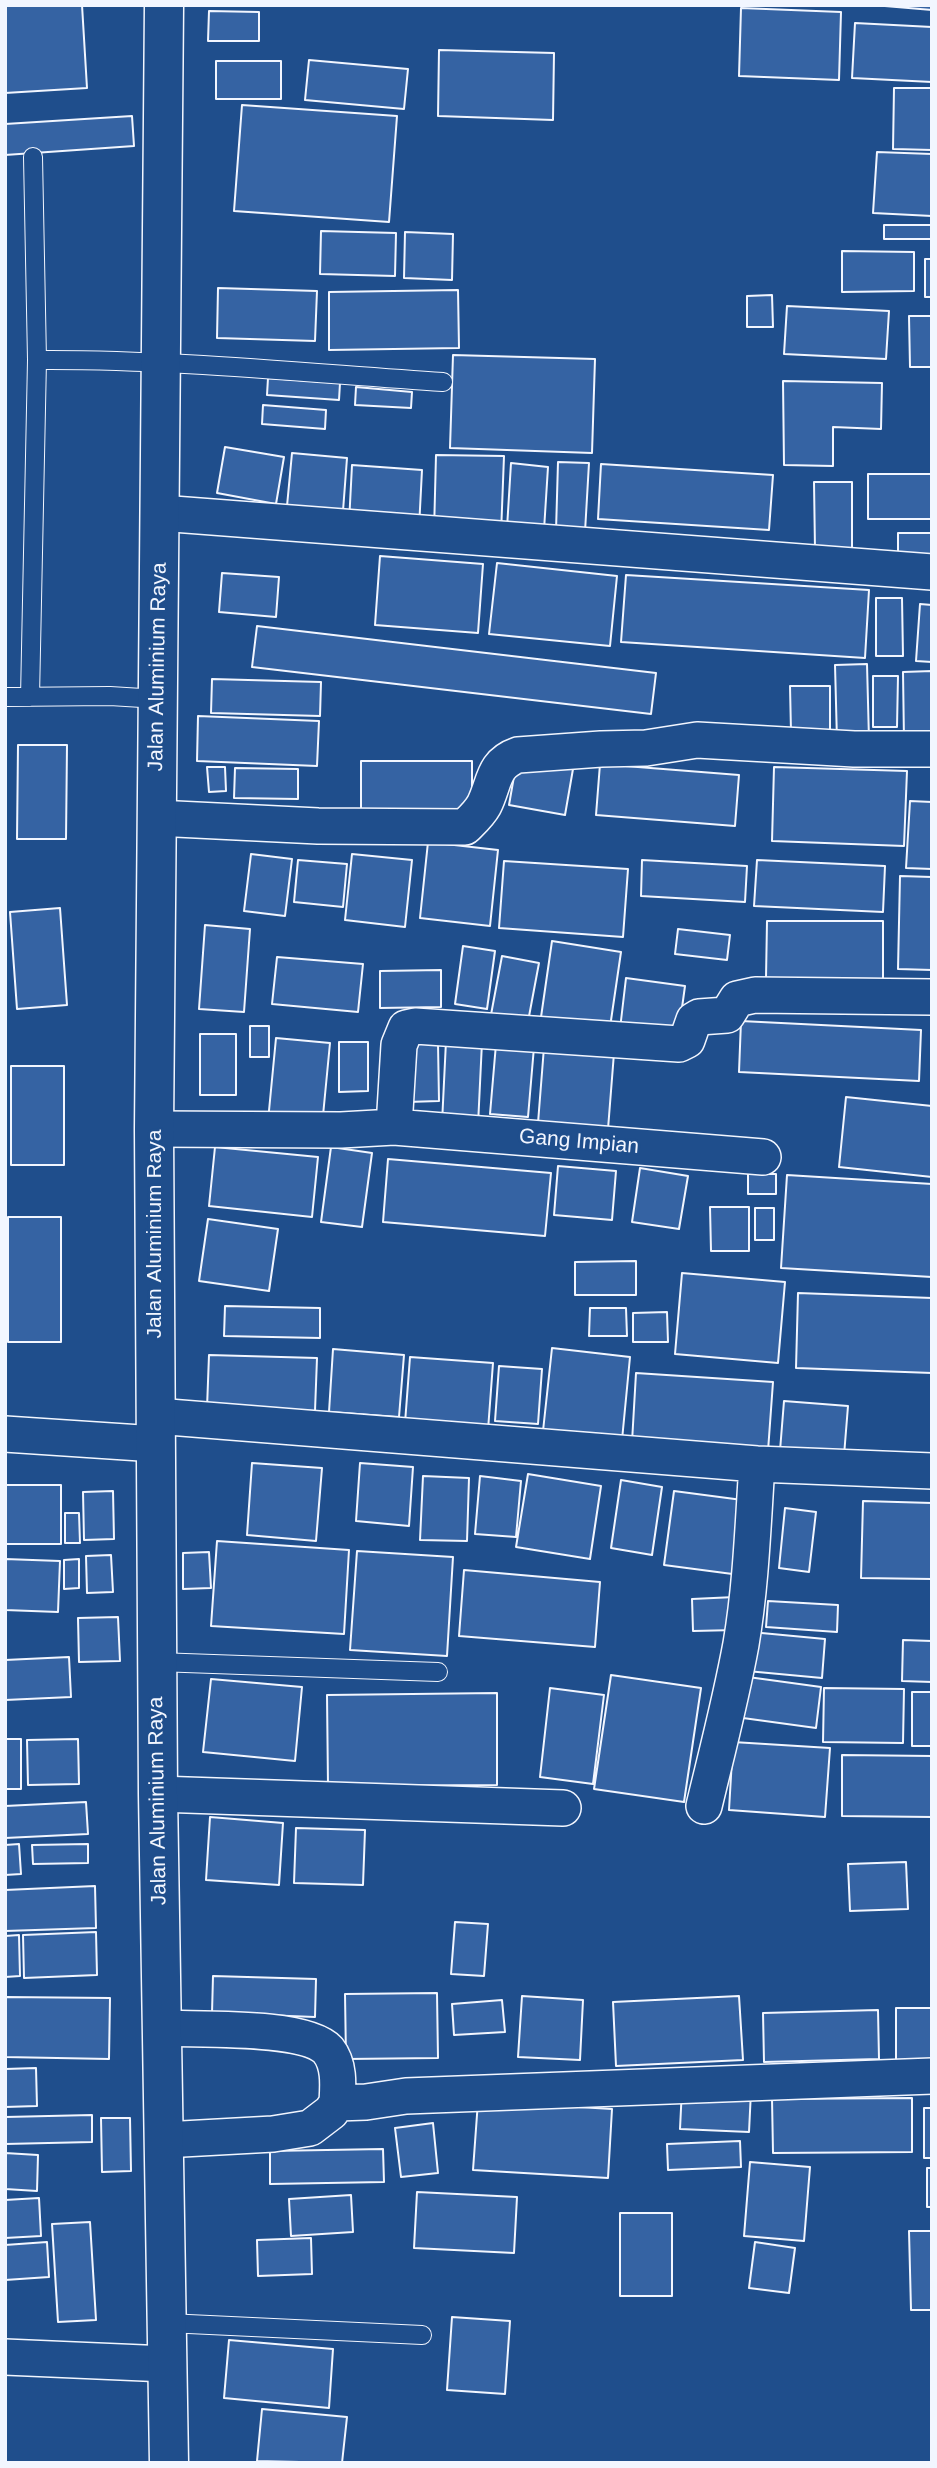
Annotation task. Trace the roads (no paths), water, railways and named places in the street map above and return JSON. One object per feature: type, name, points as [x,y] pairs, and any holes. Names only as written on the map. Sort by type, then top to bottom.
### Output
[{"type":"street","name":"Jalan Aluminium Raya","points":[[164,5],[154,1129],[158,1794],[169,2463]]},
{"type":"street","points":[[160,513],[932,572]]},
{"type":"street","points":[[156,818],[318,826],[465,827],[485,803],[499,767],[508,758],[518,755],[646,748],[696,740],[854,749],[932,749]]},
{"type":"street","points":[[394,1128],[399,1045],[406,1028],[679,1044],[687,1040],[694,1020],[699,1017],[727,1015],[735,1002],[743,996],[774,994],[932,998]]},
{"type":"street","name":"Gang Impian","points":[[154,1129],[394,1128],[763,1157]]},
{"type":"street","points":[[5,1434],[156,1430],[757,1464],[932,1471]]},
{"type":"street","points":[[704,1806],[741,1642],[757,1464]]},
{"type":"street","points":[[158,1794],[563,1808]]},
{"type":"street","points":[[162,2028],[290,2034],[311,2038],[327,2050],[333,2059],[338,2078],[337,2103],[310,2127],[273,2134],[164,2140]]},
{"type":"street","points":[[337,2103],[406,2096],[932,2076]]},
{"type":"street","points":[[5,2357],[167,2364]]},
{"type":"lane","points":[[30,697],[37,360],[33,157]]},
{"type":"lane","points":[[37,360],[161,363],[443,382]]},
{"type":"lane","points":[[5,697],[110,696],[158,699]]},
{"type":"lane","points":[[157,1662],[438,1672]]},
{"type":"lane","points":[[167,2323],[422,2335]]}]
